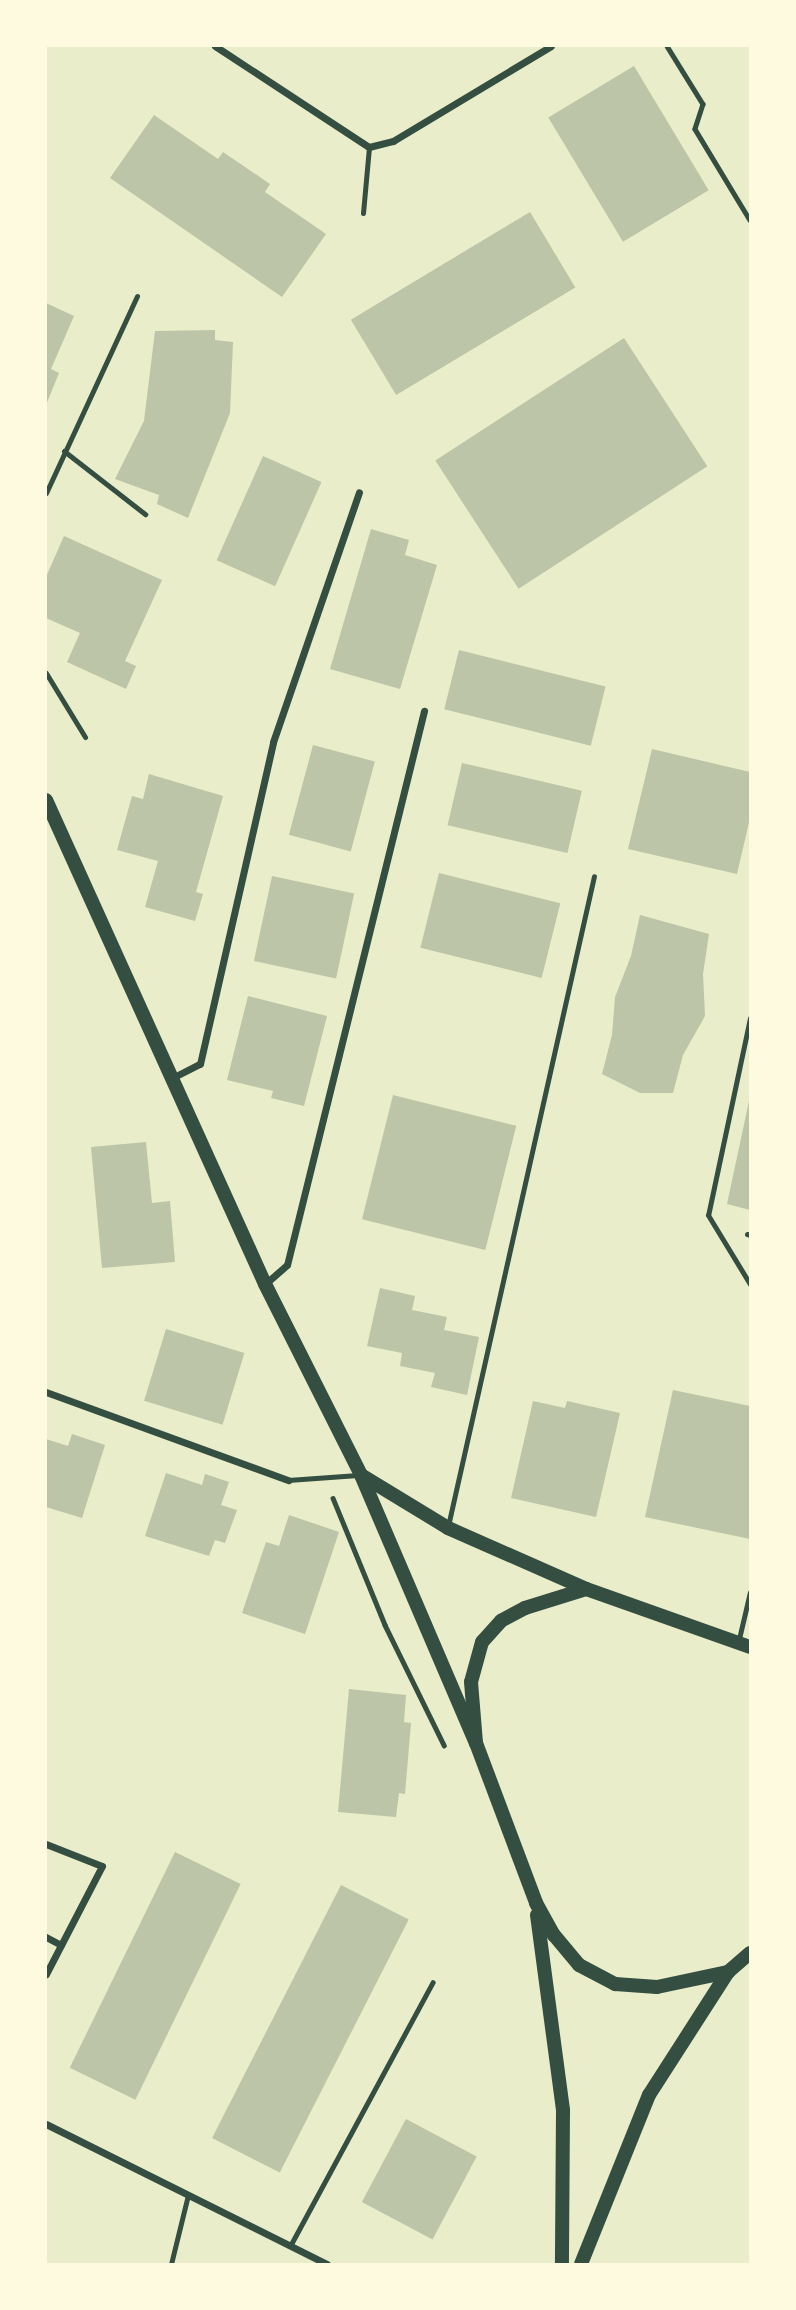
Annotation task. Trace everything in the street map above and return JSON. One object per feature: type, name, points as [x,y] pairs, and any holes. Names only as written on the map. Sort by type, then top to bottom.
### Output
[{"type":"main road","points":[[46,800],[265,1284],[361,1475],[476,1743],[536,1903],[554,1935],[579,1965],[615,1984],[657,1987],[729,1972]]},
{"type":"main road","points":[[361,1475],[448,1528],[586,1589],[744,1645]]},
{"type":"main road","points":[[476,1743],[471,1682],[482,1642],[501,1621],[525,1608],[586,1589]]},
{"type":"main road","points":[[536,1903],[563,2110],[562,2264]]},
{"type":"main road","points":[[581,2264],[649,2095],[729,1972],[751,1953]]},
{"type":"street","points":[[215,46],[369,147],[393,141],[551,46]]},
{"type":"street","points":[[171,1078],[200,1064],[274,742],[359,492]]},
{"type":"street","points":[[265,1284],[287,1265],[425,711]]},
{"type":"street","points":[[46,1392],[288,1480]]},
{"type":"street","points":[[46,1844],[102,1866],[46,1974]]},
{"type":"street","points":[[46,1937],[61,1945]]},
{"type":"street","points":[[46,2124],[290,2246],[314,2261],[327,2264]]},
{"type":"lane","points":[[363,213],[369,147]]},
{"type":"lane","points":[[46,493],[137,296]]},
{"type":"lane","points":[[64,451],[145,514]]},
{"type":"lane","points":[[46,673],[85,737]]},
{"type":"lane","points":[[448,1528],[594,877]]},
{"type":"lane","points":[[751,1018],[708,1216],[751,1284]]},
{"type":"lane","points":[[288,1480],[361,1475]]},
{"type":"lane","points":[[744,1645],[751,1592]]},
{"type":"lane","points":[[290,2246],[433,1982]]},
{"type":"lane","points":[[171,2264],[188,2196]]},
{"type":"path","points":[[667,46],[703,104],[695,129],[751,220]]},
{"type":"path","points":[[325,1478],[385,1625],[449,1755]]},
{"type":"building","points":[[634,66],[709,190],[623,242],[548,118]]},
{"type":"building","points":[[154,115],[218,159],[223,152],[270,184],[265,192],[326,234],[282,297],[110,178]]},
{"type":"building","points":[[530,212],[575,287],[396,395],[351,320]]},
{"type":"building","points":[[46,303],[74,316],[51,369],[59,373],[46,405]]},
{"type":"building","points":[[215,330],[215,340],[233,342],[230,413],[188,518],[157,504],[159,495],[115,479],[144,421],[155,331]]},
{"type":"building","points":[[624,338],[707,466],[519,589],[435,461]]},
{"type":"building","points":[[263,456],[321,482],[275,586],[217,560]]},
{"type":"building","points":[[371,529],[409,540],[405,555],[437,565],[400,689],[330,669]]},
{"type":"building","points":[[64,536],[162,580],[125,661],[136,666],[126,689],[67,662],[80,633],[46,618],[46,577]]},
{"type":"building","points":[[459,650],[606,687],[591,746],[444,709]]},
{"type":"building","points":[[313,745],[375,762],[351,851],[289,835]]},
{"type":"building","points":[[652,749],[750,772],[750,818],[737,874],[628,849]]},
{"type":"building","points":[[462,763],[582,791],[567,853],[448,825]]},
{"type":"building","points":[[149,774],[223,796],[196,892],[203,894],[195,921],[145,907],[158,861],[117,850],[132,796],[143,799]]},
{"type":"building","points":[[439,873],[560,903],[542,978],[420,948]]},
{"type":"building","points":[[272,876],[354,893],[336,979],[254,961]]},
{"type":"building","points":[[640,915],[709,934],[703,974],[705,1016],[683,1055],[673,1093],[640,1093],[602,1074],[612,1035],[615,997],[631,956]]},
{"type":"building","points":[[248,996],[327,1016],[304,1106],[271,1098],[273,1091],[227,1080]]},
{"type":"building","points":[[393,1095],[516,1126],[485,1250],[362,1219]]},
{"type":"building","points":[[750,1101],[750,1210],[727,1204]]},
{"type":"building","points":[[146,1142],[152,1203],[170,1201],[175,1262],[102,1268],[91,1147]]},
{"type":"building","points":[[380,1288],[415,1296],[412,1310],[447,1317],[444,1330],[479,1337],[467,1395],[431,1387],[435,1373],[400,1366],[402,1353],[367,1346]]},
{"type":"building","points":[[166,1329],[244,1353],[222,1425],[144,1401]]},
{"type":"building","points":[[673,1390],[750,1406],[750,1539],[645,1517]]},
{"type":"building","points":[[533,1401],[565,1408],[567,1401],[620,1413],[596,1517],[511,1498]]},
{"type":"building","points":[[72,1434],[105,1445],[82,1518],[46,1507],[46,1439],[68,1446]]},
{"type":"building","points":[[166,1473],[202,1485],[205,1474],[229,1482],[221,1505],[237,1510],[225,1543],[215,1540],[209,1556],[145,1536]]},
{"type":"building","points":[[289,1515],[339,1532],[305,1634],[242,1613],[266,1542],[279,1546]]},
{"type":"building","points":[[349,1689],[406,1695],[404,1722],[411,1723],[405,1794],[399,1793],[396,1817],[338,1812]]},
{"type":"building","points":[[175,1852],[241,1884],[135,2100],[70,2068]]},
{"type":"building","points":[[341,1885],[409,1920],[280,2173],[212,2138]]},
{"type":"building","points":[[406,2119],[477,2157],[433,2240],[362,2202]]}]
